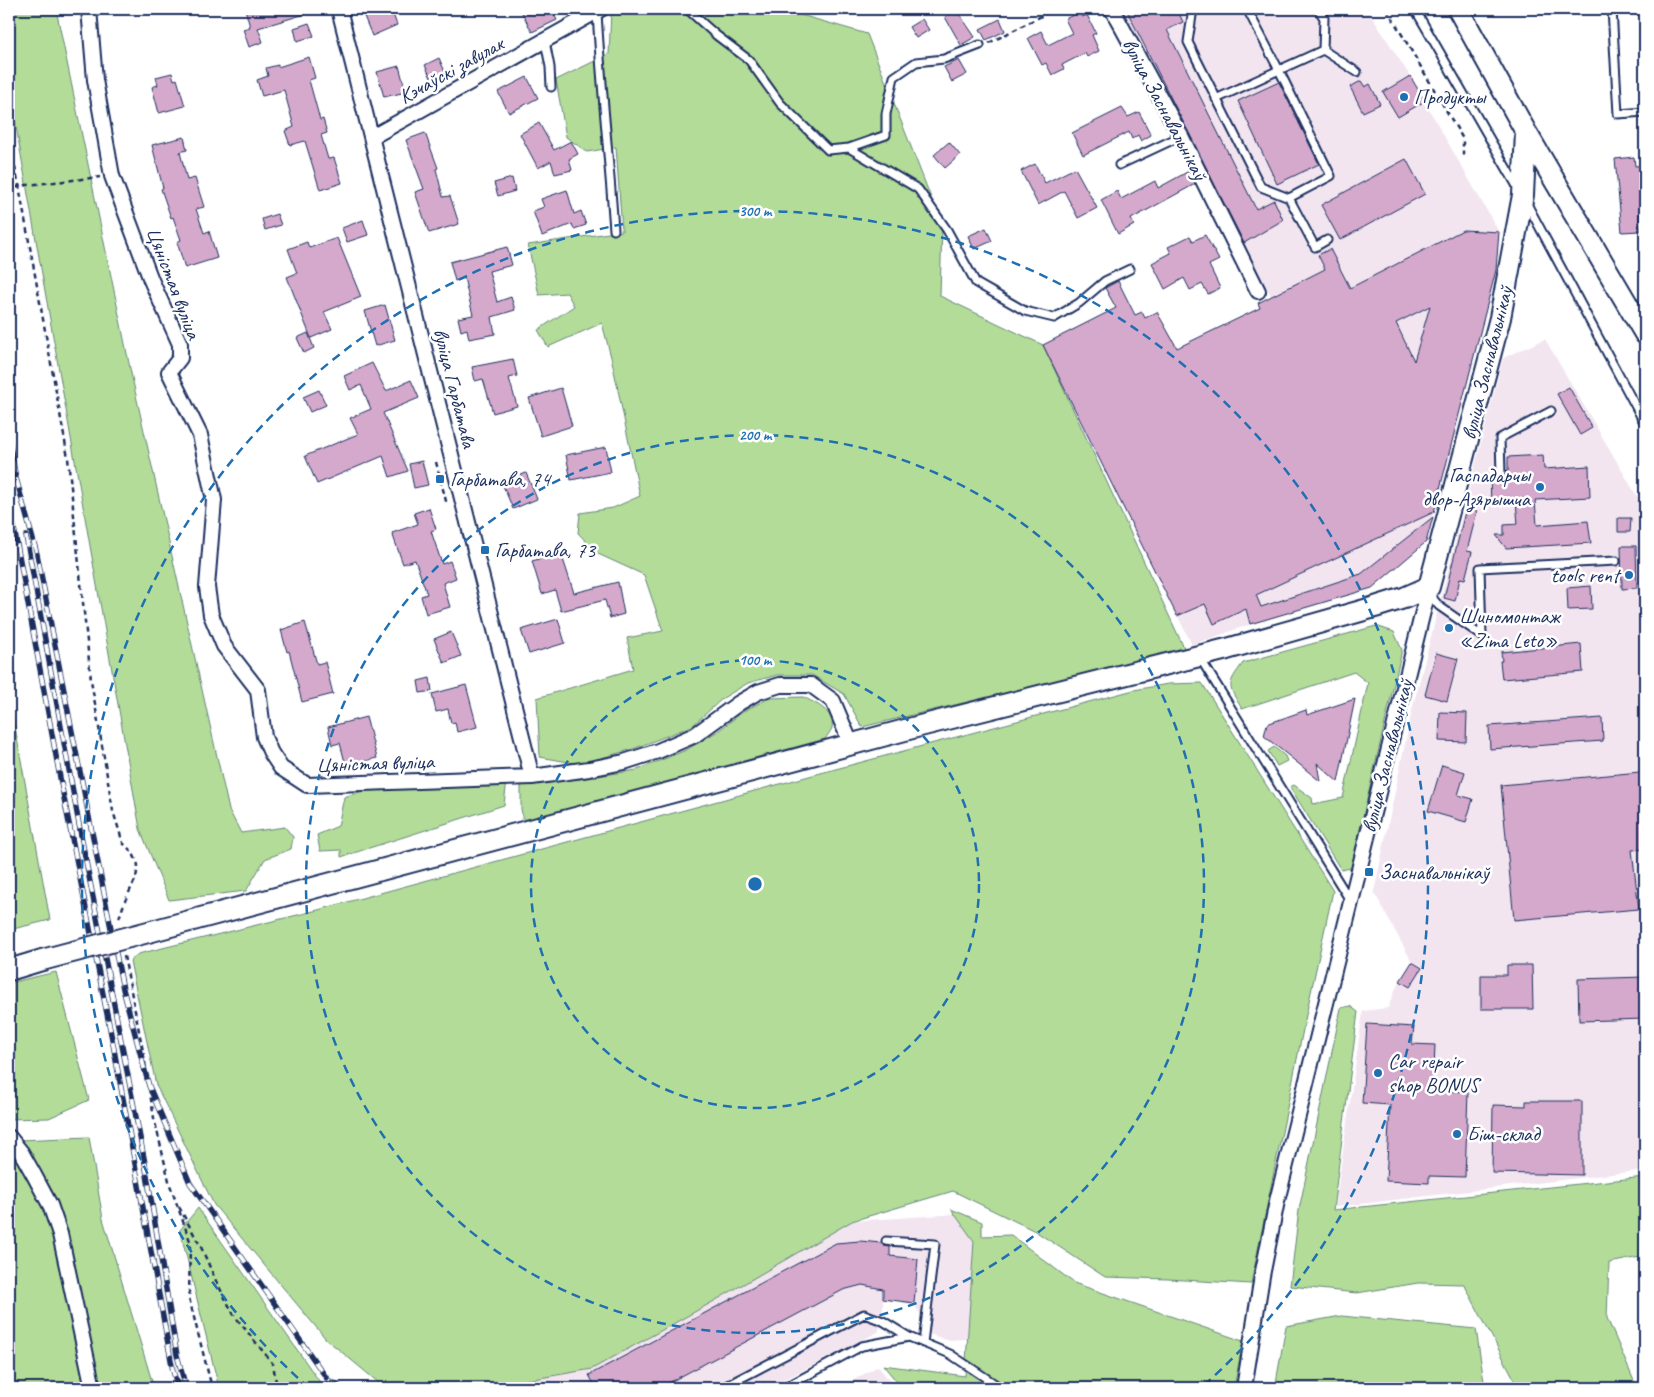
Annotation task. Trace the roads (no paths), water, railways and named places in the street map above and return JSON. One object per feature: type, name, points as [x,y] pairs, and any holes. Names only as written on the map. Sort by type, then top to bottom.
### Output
[{"type":"main road","points":[[1458,9],[1526,132],[1645,334]]},
{"type":"main road","name":"вуліца Заснавальнікаў","points":[[1429,587],[1500,318],[1522,195],[1526,132]]},
{"type":"main road","points":[[9,970],[851,744],[1199,655],[1376,607],[1429,587]]},
{"type":"street","name":"Цяністая вуліца","points":[[89,9],[95,80],[112,176],[151,280],[180,344],[180,358],[169,372],[200,435],[214,500],[207,587],[211,615],[224,646],[258,690],[264,737],[270,753],[281,768],[307,785],[532,777]]},
{"type":"street","name":"вуліца Гарбатава","points":[[339,9],[532,777]]},
{"type":"street","name":"вуліца Заснавальнікаў","points":[[1112,9],[1181,136],[1258,291]]},
{"type":"street","name":"Кэчаўскі завулак","points":[[372,137],[599,10]]},
{"type":"street","name":"вуліца Заснавальнікаў","points":[[1244,1388],[1269,1236],[1429,587]]},
{"type":"street","points":[[532,777],[588,770],[624,762],[658,750],[695,735],[739,703],[758,692],[780,685],[811,685],[832,701],[851,744]]},
{"type":"street","points":[[9,1137],[34,1175],[50,1206],[60,1234],[93,1388]]},
{"type":"lane","points":[[687,9],[716,35],[750,60],[780,103],[828,150],[849,148],[886,135],[886,114],[894,76],[916,62],[944,59],[980,45]]},
{"type":"lane","points":[[1193,9],[1188,42],[1261,187],[1289,198],[1315,248],[1327,240]]},
{"type":"lane","points":[[1247,9],[1331,176],[1289,198]]},
{"type":"lane","points":[[1318,9],[1324,18],[1323,50]]},
{"type":"lane","points":[[1415,9],[1522,195],[1645,424]]},
{"type":"lane","points":[[1612,9],[1618,114],[1645,112]]},
{"type":"lane","points":[[599,10],[600,76],[609,156],[614,230]]},
{"type":"lane","points":[[545,41],[550,67],[551,87]]},
{"type":"lane","points":[[1216,98],[1323,50]]},
{"type":"lane","points":[[1323,50],[1357,72]]},
{"type":"lane","points":[[1119,165],[1181,136]]},
{"type":"lane","points":[[849,148],[918,189],[947,230],[976,283],[1025,311],[1054,318],[1078,303],[1105,281],[1130,269]]},
{"type":"lane","points":[[1501,475],[1500,438],[1551,411]]},
{"type":"lane","points":[[1429,587],[1434,600],[1439,606],[1482,636],[1480,568],[1616,561]]},
{"type":"lane","points":[[1199,655],[1351,902]]},
{"type":"lane","points":[[886,1240],[936,1244],[923,1343]]},
{"type":"lane","points":[[722,1388],[864,1314],[883,1321],[909,1338],[924,1345],[923,1343],[950,1354],[1001,1388]]},
{"type":"lane","points":[[784,1388],[862,1346],[909,1338]]},
{"type":"railway","points":[[9,440],[17,484]]},
{"type":"railway","points":[[16,478],[37,554],[123,989],[149,1086],[190,1183],[328,1380],[342,1388]]},
{"type":"railway","points":[[9,501],[61,783],[113,1044],[173,1371],[178,1388]]},
{"type":"railway","points":[[26,536],[83,846],[145,1163],[177,1355],[186,1388]]},
{"type":"place","name":"Продукты","points":[[1404,97]]},
{"type":"place","name":"Гарбатава, 74","points":[[440,479]]},
{"type":"place","name":"Гаспадарчы двор-Азярышча","points":[[1540,487]]},
{"type":"place","name":"Гарбатава, 73","points":[[485,550]]},
{"type":"place","name":"tools rent","points":[[1629,575]]},
{"type":"place","name":"Шиномонтаж «Zima Leto»","points":[[1449,628]]},
{"type":"place","name":"Заснавальнікаў","points":[[1369,872]]},
{"type":"place","name":"Car repair shop BONUS","points":[[1378,1073]]},
{"type":"place","name":"Біш-склад","points":[[1457,1134]]}]
